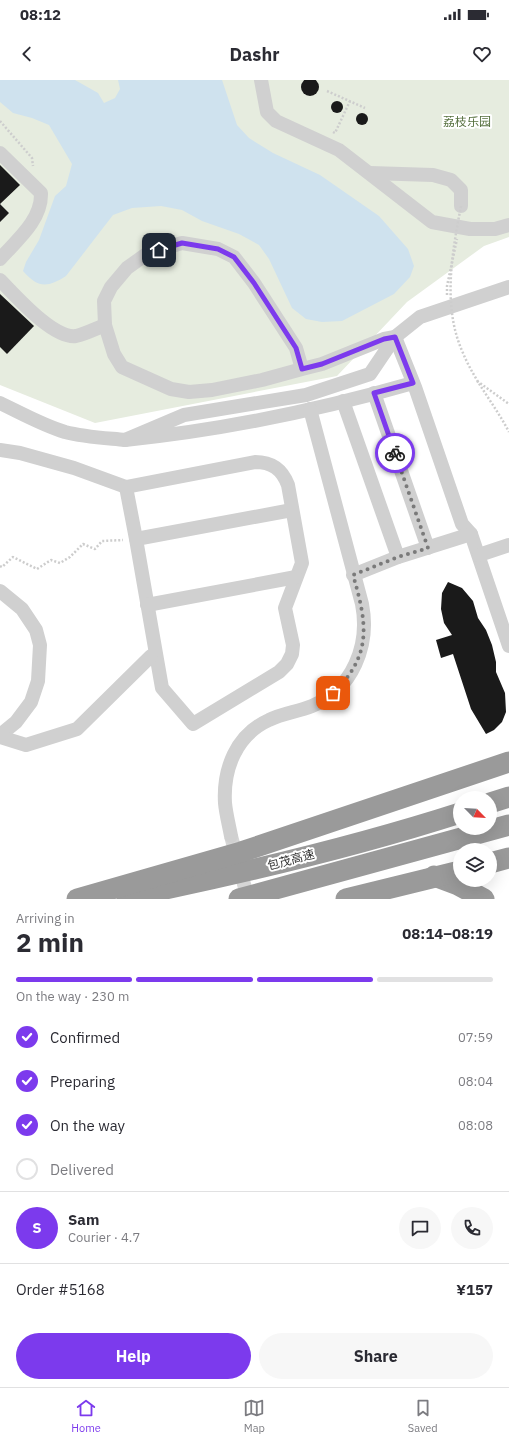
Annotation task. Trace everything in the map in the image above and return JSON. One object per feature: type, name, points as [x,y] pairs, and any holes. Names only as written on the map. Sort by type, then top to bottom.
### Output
[{"type":"highway","points":[[76,899],[241,852],[509,762]]},
{"type":"highway","points":[[497,801],[509,797]]},
{"type":"highway","name":"包茂高速","points":[[119,899],[226,877],[403,831],[453,815]]},
{"type":"highway","name":"包茂高速","points":[[239,899],[509,825]]},
{"type":"highway","points":[[497,861],[509,858]]},
{"type":"highway","points":[[346,899],[453,872]]},
{"type":"highway","points":[[434,876],[458,885],[484,899]]},
{"type":"street","points":[[261,80],[267,112],[276,121],[339,150],[432,222],[461,228],[495,229],[509,225]]},
{"type":"street","points":[[0,153],[41,193],[41,202],[38,212],[25,232],[0,259]]},
{"type":"street","points":[[370,173],[433,175],[451,180],[461,190],[461,206]]},
{"type":"street","points":[[302,369],[296,348],[254,283],[234,257],[218,249],[182,243],[148,253],[128,268],[111,287],[104,301],[105,325],[114,354],[122,367],[171,389],[189,392],[212,390],[262,380],[322,364],[384,339],[395,337]]},
{"type":"street","points":[[0,280],[46,324],[59,332],[74,336],[105,325]]},
{"type":"street","points":[[125,440],[184,415],[306,395],[370,374],[395,337],[420,317],[509,286]]},
{"type":"street","points":[[395,337],[413,383],[462,524],[471,534],[479,555],[509,646]]},
{"type":"street","points":[[0,403],[41,424],[63,431],[81,435],[125,440],[186,434],[310,409],[413,383]]},
{"type":"street","points":[[374,393],[428,548]]},
{"type":"street","points":[[343,401],[398,557]]},
{"type":"street","points":[[232,836],[225,805],[227,774],[234,752],[254,729],[285,713],[313,705],[324,700],[342,685],[356,665],[365,629],[362,604],[353,575],[310,409]]},
{"type":"street","points":[[0,450],[20,453],[74,468],[126,487],[264,462],[276,467],[285,476],[302,563],[285,608],[293,645],[292,654],[287,664],[279,672],[193,724],[162,688],[126,487]]},
{"type":"street","points":[[136,539],[292,510]]},
{"type":"street","points":[[353,575],[398,557],[471,534]]},
{"type":"street","points":[[479,555],[509,545]]},
{"type":"street","points":[[148,605],[296,577]]},
{"type":"street","points":[[0,591],[22,609],[36,630],[40,645],[38,681],[31,702],[16,722],[0,736],[26,745],[77,729],[150,656]]},
{"type":"path","points":[[328,91],[365,108]]},
{"type":"path","points":[[341,120],[350,101]]},
{"type":"path","points":[[0,121],[32,158],[37,189]]},
{"type":"path","points":[[461,206],[453,246],[451,301],[457,336],[462,353],[477,381],[490,399],[509,432]]},
{"type":"path","points":[[447,308],[447,286],[461,228]]},
{"type":"path","points":[[477,381],[509,404]]},
{"type":"path","points":[[0,566],[2,567],[13,557],[38,570],[51,560],[60,563],[70,557],[83,544],[95,549],[102,541],[136,539]]},
{"type":"green space","name":"荔枝乐园","points":[[0,80],[509,80],[509,237],[484,246],[407,302],[337,376],[95,423],[0,385]]},
{"type":"water","points":[[0,80],[75,80],[98,93],[104,103],[115,98],[120,89],[118,80],[222,80],[237,125],[249,138],[273,153],[320,175],[379,216],[408,249],[414,266],[410,277],[394,294],[342,321],[322,322],[306,319],[292,308],[269,259],[259,245],[239,234],[202,221],[182,210],[161,206],[132,208],[113,215],[66,276],[48,284],[33,281],[23,271],[26,262],[39,240],[55,196],[66,186],[72,164],[49,125],[32,118],[13,113],[0,102]]},
{"type":"building","points":[[310,78],[316,81],[319,87],[316,93],[310,96],[304,93],[301,87],[304,81]]},
{"type":"building","points":[[335,101],[339,101],[343,107],[339,113],[335,113],[331,109],[331,105]]},
{"type":"building","points":[[360,113],[364,113],[368,119],[364,125],[360,125],[356,121],[356,117]]},
{"type":"building","points":[[0,165],[20,185],[0,204]]},
{"type":"building","points":[[0,204],[9,213],[0,222]]},
{"type":"building","points":[[0,294],[34,326],[7,354],[0,347]]},
{"type":"building","points":[[448,582],[462,588],[473,601],[478,618],[486,630],[492,645],[496,662],[496,672],[505,693],[506,712],[502,722],[494,730],[486,734],[471,709],[453,654],[441,658],[436,640],[452,635],[444,623],[441,609],[442,593]]},
{"type":"tunnel","points":[[231,836],[248,899]]},
{"type":"way so far","points":[[333,693],[342,685],[356,665],[363,641],[365,629],[364,616],[353,575],[398,557],[428,548],[395,453]]},
{"type":"route","points":[[159,250],[182,243],[218,249],[234,257],[254,283],[296,348],[302,369],[322,364],[384,339],[395,337],[413,383],[374,393],[395,453]]}]
